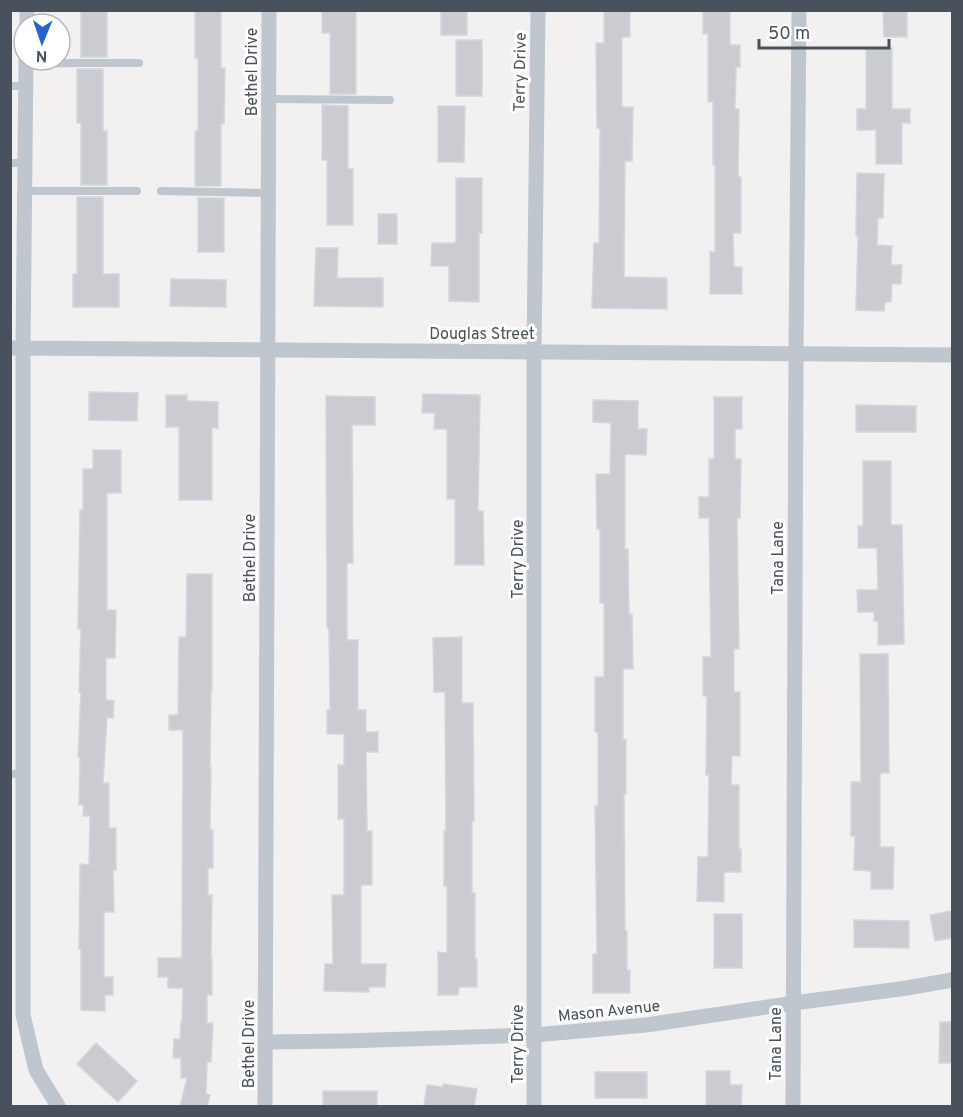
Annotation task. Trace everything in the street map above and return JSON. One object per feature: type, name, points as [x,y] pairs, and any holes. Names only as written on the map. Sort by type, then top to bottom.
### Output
[{"type":"street","name":"Bethel Drive","points":[[265,1107],[269,10]]},
{"type":"street","name":"Terry Drive","points":[[534,1107],[534,351],[538,10]]},
{"type":"street","name":"Tana Lane","points":[[793,1107],[799,10]]},
{"type":"street","points":[[18,86],[18,163],[25,191],[17,348],[17,774],[23,1015],[36,1070],[58,1107]]},
{"type":"street","name":"Douglas Street","points":[[17,348],[952,355]]},
{"type":"street","name":"Mason Avenue","points":[[266,1042],[535,1035],[646,1025],[952,980]]},
{"type":"lane","points":[[72,63],[139,63]]},
{"type":"lane","points":[[269,99],[390,100]]},
{"type":"lane","points":[[25,191],[137,191]]},
{"type":"lane","points":[[161,191],[268,193]]},
{"type":"building","points":[[81,10],[107,10],[107,57],[81,57]]},
{"type":"building","points":[[195,10],[221,10],[221,68],[225,68],[224,124],[221,124],[221,186],[195,186],[198,58],[195,58]]},
{"type":"building","points":[[322,10],[356,10],[356,94],[330,94],[330,33],[322,33]]},
{"type":"building","points":[[441,10],[467,10],[467,35],[441,35]]},
{"type":"building","points":[[604,10],[630,10],[630,37],[622,37],[622,107],[633,107],[632,161],[625,161],[624,277],[667,278],[667,309],[592,308],[594,243],[599,243],[600,128],[597,128],[596,43],[604,43]]},
{"type":"building","points":[[703,10],[730,10],[730,45],[740,45],[740,67],[736,67],[735,109],[739,109],[738,177],[741,177],[741,233],[733,233],[734,267],[742,267],[742,294],[710,294],[710,252],[715,252],[715,165],[713,165],[713,102],[708,102],[708,34],[703,34]]},
{"type":"building","points":[[883,10],[907,10],[907,37],[884,37]]},
{"type":"building","points":[[456,40],[482,40],[482,96],[456,96]]},
{"type":"building","points":[[866,48],[892,48],[892,109],[910,109],[910,123],[902,123],[902,164],[876,164],[876,130],[857,130],[857,109],[866,109]]},
{"type":"building","points":[[77,69],[103,69],[103,131],[107,131],[107,185],[81,185],[81,123],[77,123]]},
{"type":"building","points":[[322,105],[348,106],[348,169],[353,169],[353,225],[327,225],[327,160],[322,160]]},
{"type":"building","points":[[438,106],[465,106],[464,162],[438,162]]},
{"type":"building","points":[[857,173],[884,174],[883,218],[878,218],[877,245],[892,246],[891,265],[902,265],[901,284],[892,284],[891,302],[885,302],[884,311],[856,310]]},
{"type":"building","points":[[456,178],[482,178],[479,302],[449,301],[449,266],[431,266],[432,243],[456,243]]},
{"type":"building","points":[[77,197],[103,197],[103,274],[119,274],[119,307],[73,307],[73,274],[77,274]]},
{"type":"building","points":[[198,198],[224,198],[224,252],[198,252]]},
{"type":"building","points":[[378,214],[397,214],[397,244],[378,244]]},
{"type":"building","points":[[316,248],[338,248],[337,278],[383,278],[383,307],[314,306]]},
{"type":"building","points":[[171,279],[226,280],[226,307],[170,306]]},
{"type":"building","points":[[89,392],[138,393],[137,421],[89,420]]},
{"type":"building","points":[[423,394],[480,395],[478,511],[483,511],[484,565],[455,565],[455,499],[447,499],[447,429],[434,429],[435,413],[422,413]]},
{"type":"building","points":[[166,395],[187,395],[187,401],[218,402],[218,428],[212,428],[212,500],[179,500],[179,427],[166,427]]},
{"type":"building","points":[[326,396],[375,397],[375,425],[352,425],[353,563],[347,563],[347,640],[358,640],[358,710],[366,710],[366,732],[378,732],[378,752],[366,752],[367,831],[372,831],[372,885],[361,885],[361,964],[386,964],[385,987],[369,987],[369,992],[324,991],[325,964],[333,964],[332,895],[344,895],[344,819],[338,819],[338,765],[344,765],[344,734],[327,734],[327,710],[330,710],[329,628],[327,628]]},
{"type":"building","points":[[714,397],[742,397],[742,429],[735,429],[735,459],[741,459],[740,518],[737,518],[739,649],[734,649],[734,692],[740,692],[740,756],[732,756],[731,785],[739,785],[741,872],[724,872],[724,902],[697,901],[698,857],[708,857],[709,775],[706,775],[707,696],[703,696],[703,657],[711,657],[709,518],[699,518],[699,497],[709,497],[709,459],[714,459]]},
{"type":"building","points":[[593,400],[638,401],[638,429],[647,429],[646,455],[625,454],[625,549],[628,549],[633,669],[623,669],[623,740],[626,740],[625,931],[627,931],[627,970],[630,970],[630,993],[593,993],[593,954],[597,954],[595,806],[598,806],[595,677],[604,677],[604,603],[600,603],[600,529],[597,529],[596,474],[610,474],[611,423],[593,422]]},
{"type":"building","points":[[856,405],[916,406],[916,432],[856,432]]},
{"type":"building","points":[[93,450],[121,450],[121,493],[107,493],[107,610],[116,610],[115,658],[106,658],[106,700],[114,701],[113,718],[107,717],[103,783],[109,783],[109,828],[116,828],[116,870],[113,870],[114,912],[104,912],[104,977],[113,977],[113,995],[105,995],[105,1011],[81,1010],[81,949],[79,949],[80,864],[89,865],[90,816],[83,816],[84,805],[79,805],[80,510],[83,510],[83,469],[93,469]]},
{"type":"building","points":[[863,461],[891,461],[891,525],[902,525],[904,644],[878,645],[878,621],[874,621],[874,612],[858,612],[857,590],[878,590],[877,548],[858,548],[858,526],[863,526]]},
{"type":"building","points":[[187,574],[212,574],[210,830],[213,830],[213,868],[208,868],[208,895],[212,895],[212,995],[207,995],[207,1023],[213,1023],[211,1062],[207,1062],[206,1094],[210,1095],[207,1107],[180,1107],[187,1078],[181,1078],[181,1058],[173,1058],[174,1039],[180,1039],[183,988],[168,988],[168,977],[158,977],[158,958],[182,958],[183,730],[169,730],[169,715],[178,715],[179,637],[186,637]]},
{"type":"building","points":[[462,637],[462,703],[473,703],[472,893],[475,893],[477,987],[459,987],[458,995],[438,995],[438,952],[447,953],[447,886],[444,886],[445,692],[434,692],[433,638]]},
{"type":"building","points":[[860,654],[888,654],[889,773],[880,773],[880,847],[894,847],[893,889],[871,889],[871,871],[854,870],[855,836],[851,836],[851,782],[861,782]]},
{"type":"building","points":[[952,911],[952,938],[935,941],[930,915]]},
{"type":"building","points":[[714,914],[742,914],[742,968],[714,968]]},
{"type":"building","points":[[854,920],[909,921],[909,948],[854,947]]},
{"type":"building","points":[[940,1022],[952,1022],[952,1063],[939,1063]]},
{"type":"building","points":[[96,1043],[137,1081],[118,1102],[77,1064]]},
{"type":"building","points":[[706,1071],[730,1071],[730,1085],[742,1085],[741,1107],[706,1107]]},
{"type":"building","points":[[595,1072],[647,1072],[647,1098],[595,1098]]},
{"type":"building","points":[[443,1084],[477,1089],[474,1107],[424,1105],[427,1085],[443,1087]]},
{"type":"building","points":[[323,1091],[377,1091],[377,1107],[323,1107]]}]
